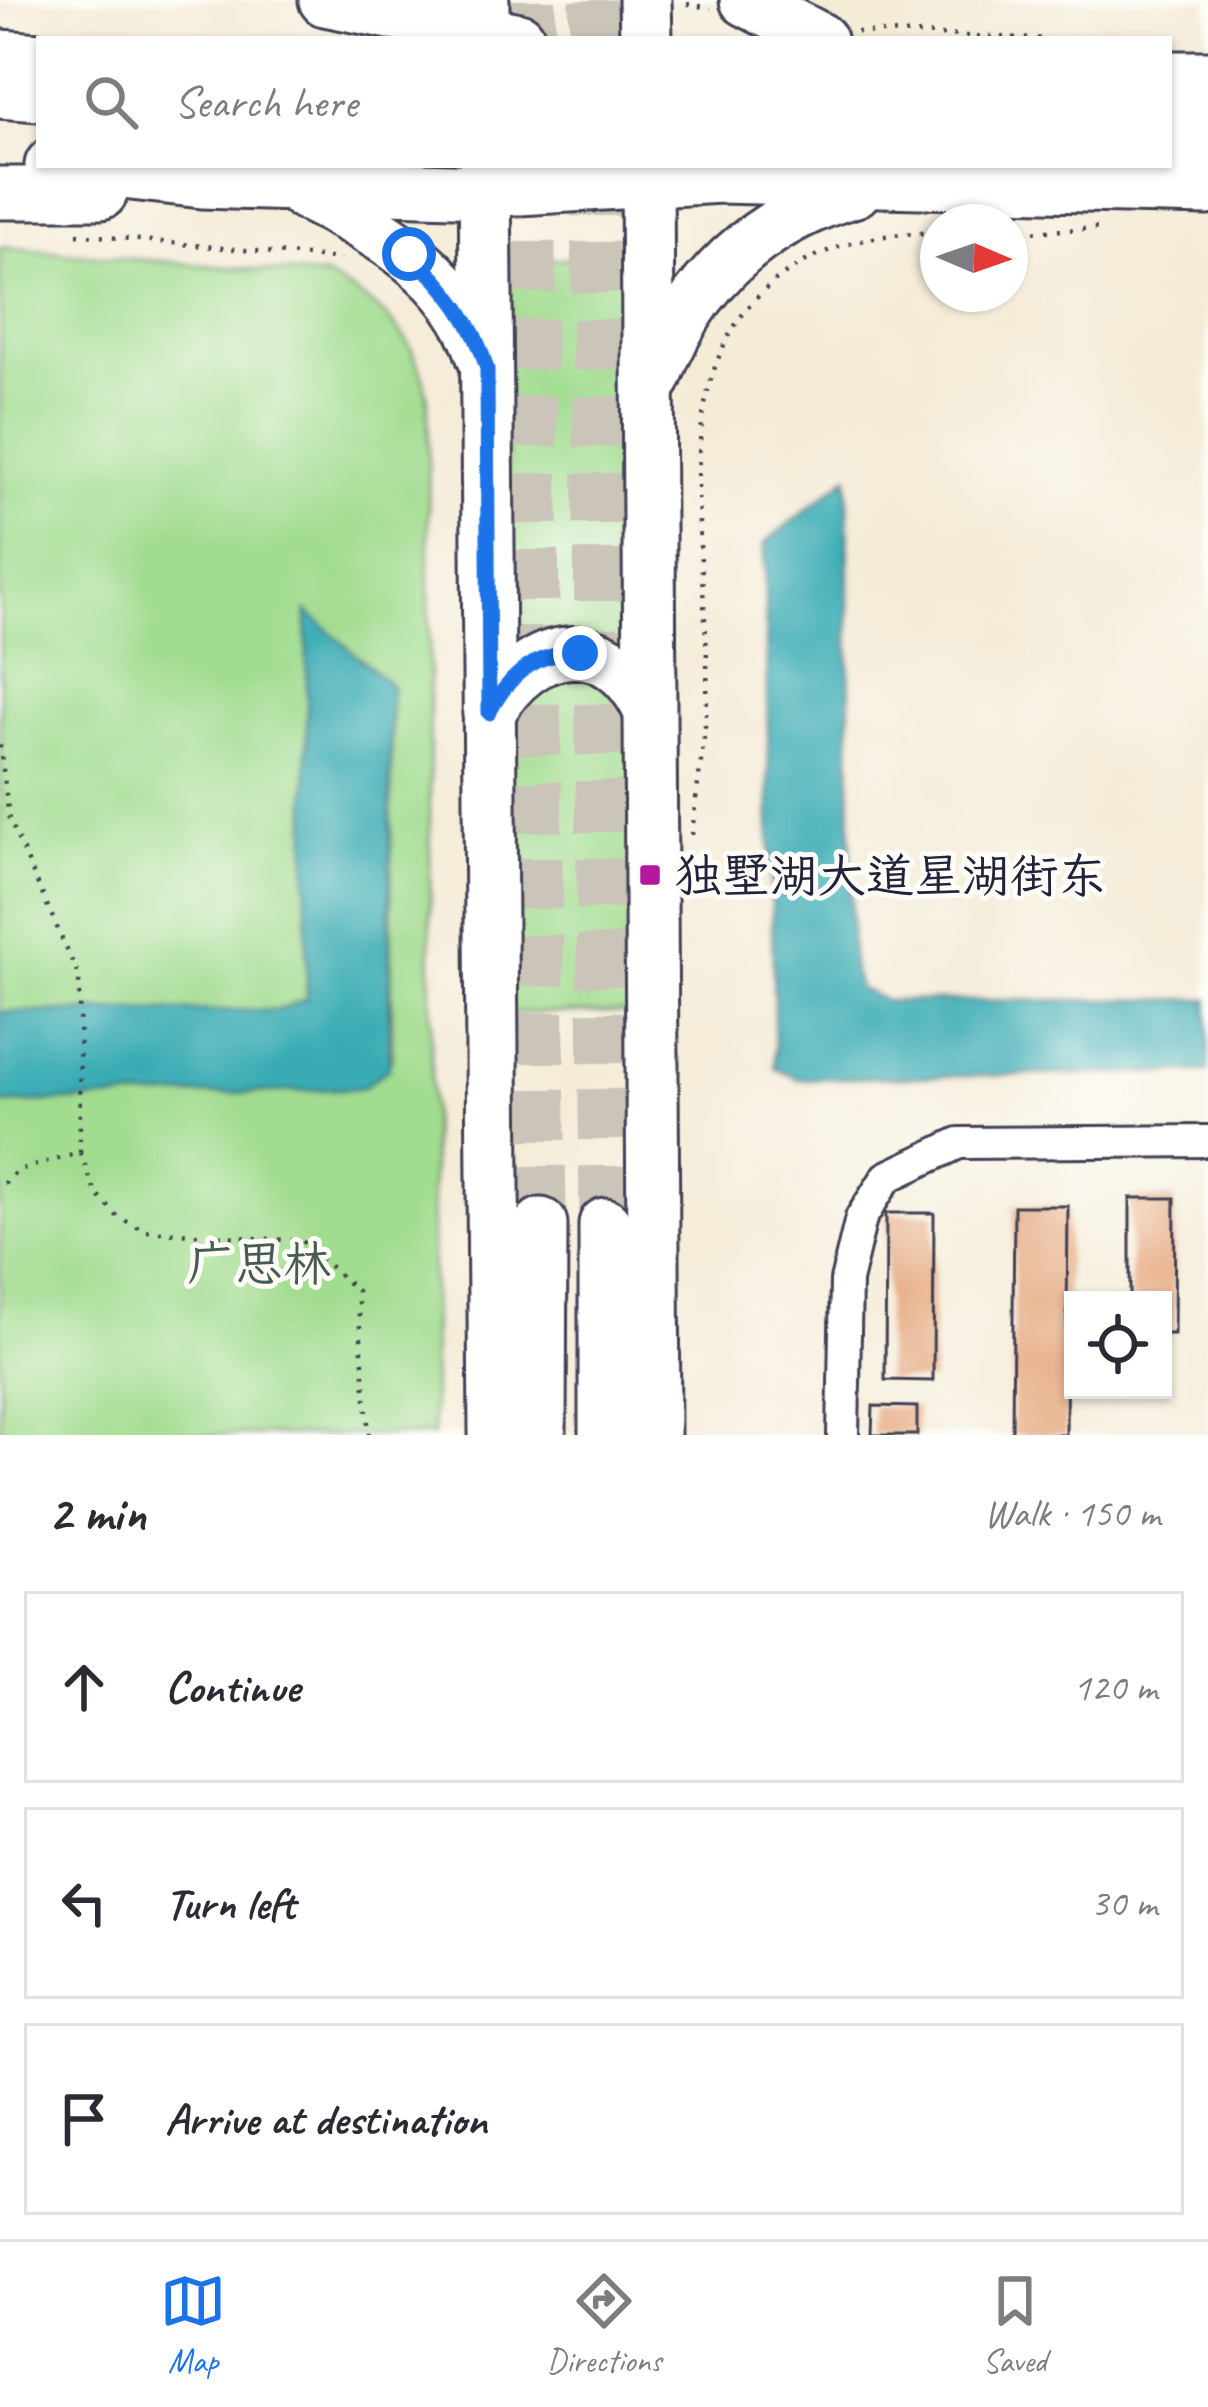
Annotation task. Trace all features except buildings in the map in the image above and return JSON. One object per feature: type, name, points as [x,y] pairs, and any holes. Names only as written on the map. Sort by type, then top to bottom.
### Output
[{"type":"main road","points":[[325,0],[492,28]]},
{"type":"main road","points":[[732,12],[828,33]]},
{"type":"main road","points":[[0,56],[36,59]]},
{"type":"main road","points":[[1172,76],[1208,77]]},
{"type":"main road","points":[[0,92],[36,95]]},
{"type":"main road","points":[[1172,115],[1208,116]]},
{"type":"main road","points":[[1172,151],[1208,152]]},
{"type":"main road","points":[[0,158],[36,163]]},
{"type":"main road","points":[[78,168],[289,186],[647,175],[1208,189]]},
{"type":"main road","points":[[647,175],[654,1435]]},
{"type":"main road","points":[[485,178],[495,1435]]},
{"type":"main road","points":[[647,401],[681,322],[728,260],[784,217],[891,181]]},
{"type":"main road","points":[[0,193],[79,195],[202,182]]},
{"type":"main road","points":[[289,186],[352,216],[431,272],[473,330],[487,369]]},
{"type":"main road","points":[[489,713],[518,672],[561,652],[603,659],[623,670],[649,710]]},
{"type":"main road","points":[[540,1435],[541,1224]]},
{"type":"main road","points":[[604,1224],[605,1435]]},
{"type":"street","points":[[843,1435],[846,1281],[861,1217],[886,1177],[958,1143],[1208,1141]]},
{"type":"path","points":[[657,14],[732,12]]},
{"type":"path","points":[[828,33],[954,36]]},
{"type":"path","points":[[69,233],[356,263]]},
{"type":"path","points":[[692,856],[707,699],[700,434],[710,368],[732,322],[761,291],[806,259],[857,240],[920,234]]},
{"type":"path","points":[[0,745],[9,820],[79,977],[80,1153],[95,1193],[118,1217],[145,1232],[302,1241],[357,1291],[369,1435]]},
{"type":"path","points":[[0,1188],[18,1170],[80,1153]]},
{"type":"green space","name":"广思林","points":[[0,247],[324,276],[379,310],[416,358],[428,401],[433,1435],[0,1435],[0,1104],[391,1060],[392,1050],[391,686],[307,613],[307,999],[278,1010],[0,1012]]},
{"type":"green space","points":[[533,258],[608,260],[626,274],[634,650],[513,658],[502,276]]},
{"type":"green space","points":[[587,672],[632,711],[640,1013],[504,1013],[507,708],[522,688]]},
{"type":"water","points":[[848,476],[852,964],[859,988],[887,1001],[1208,999],[1208,1072],[798,1079],[775,1068],[764,544]]},
{"type":"water","points":[[307,611],[391,686],[389,1068],[362,1088],[0,1104],[0,1012],[278,1010],[307,999]]},
{"type":"tunnel","points":[[530,0],[530,36]]},
{"type":"tunnel","points":[[594,0],[595,36]]},
{"type":"tunnel","points":[[529,168],[541,1224]]},
{"type":"tunnel","points":[[596,168],[605,1224]]},
{"type":"place","name":"独墅湖大道星湖街东","points":[[650,875]]},
{"type":"route","points":[[409,254],[453,299],[473,330],[487,369],[489,713],[518,672],[538,659],[561,652],[580,653]]}]
